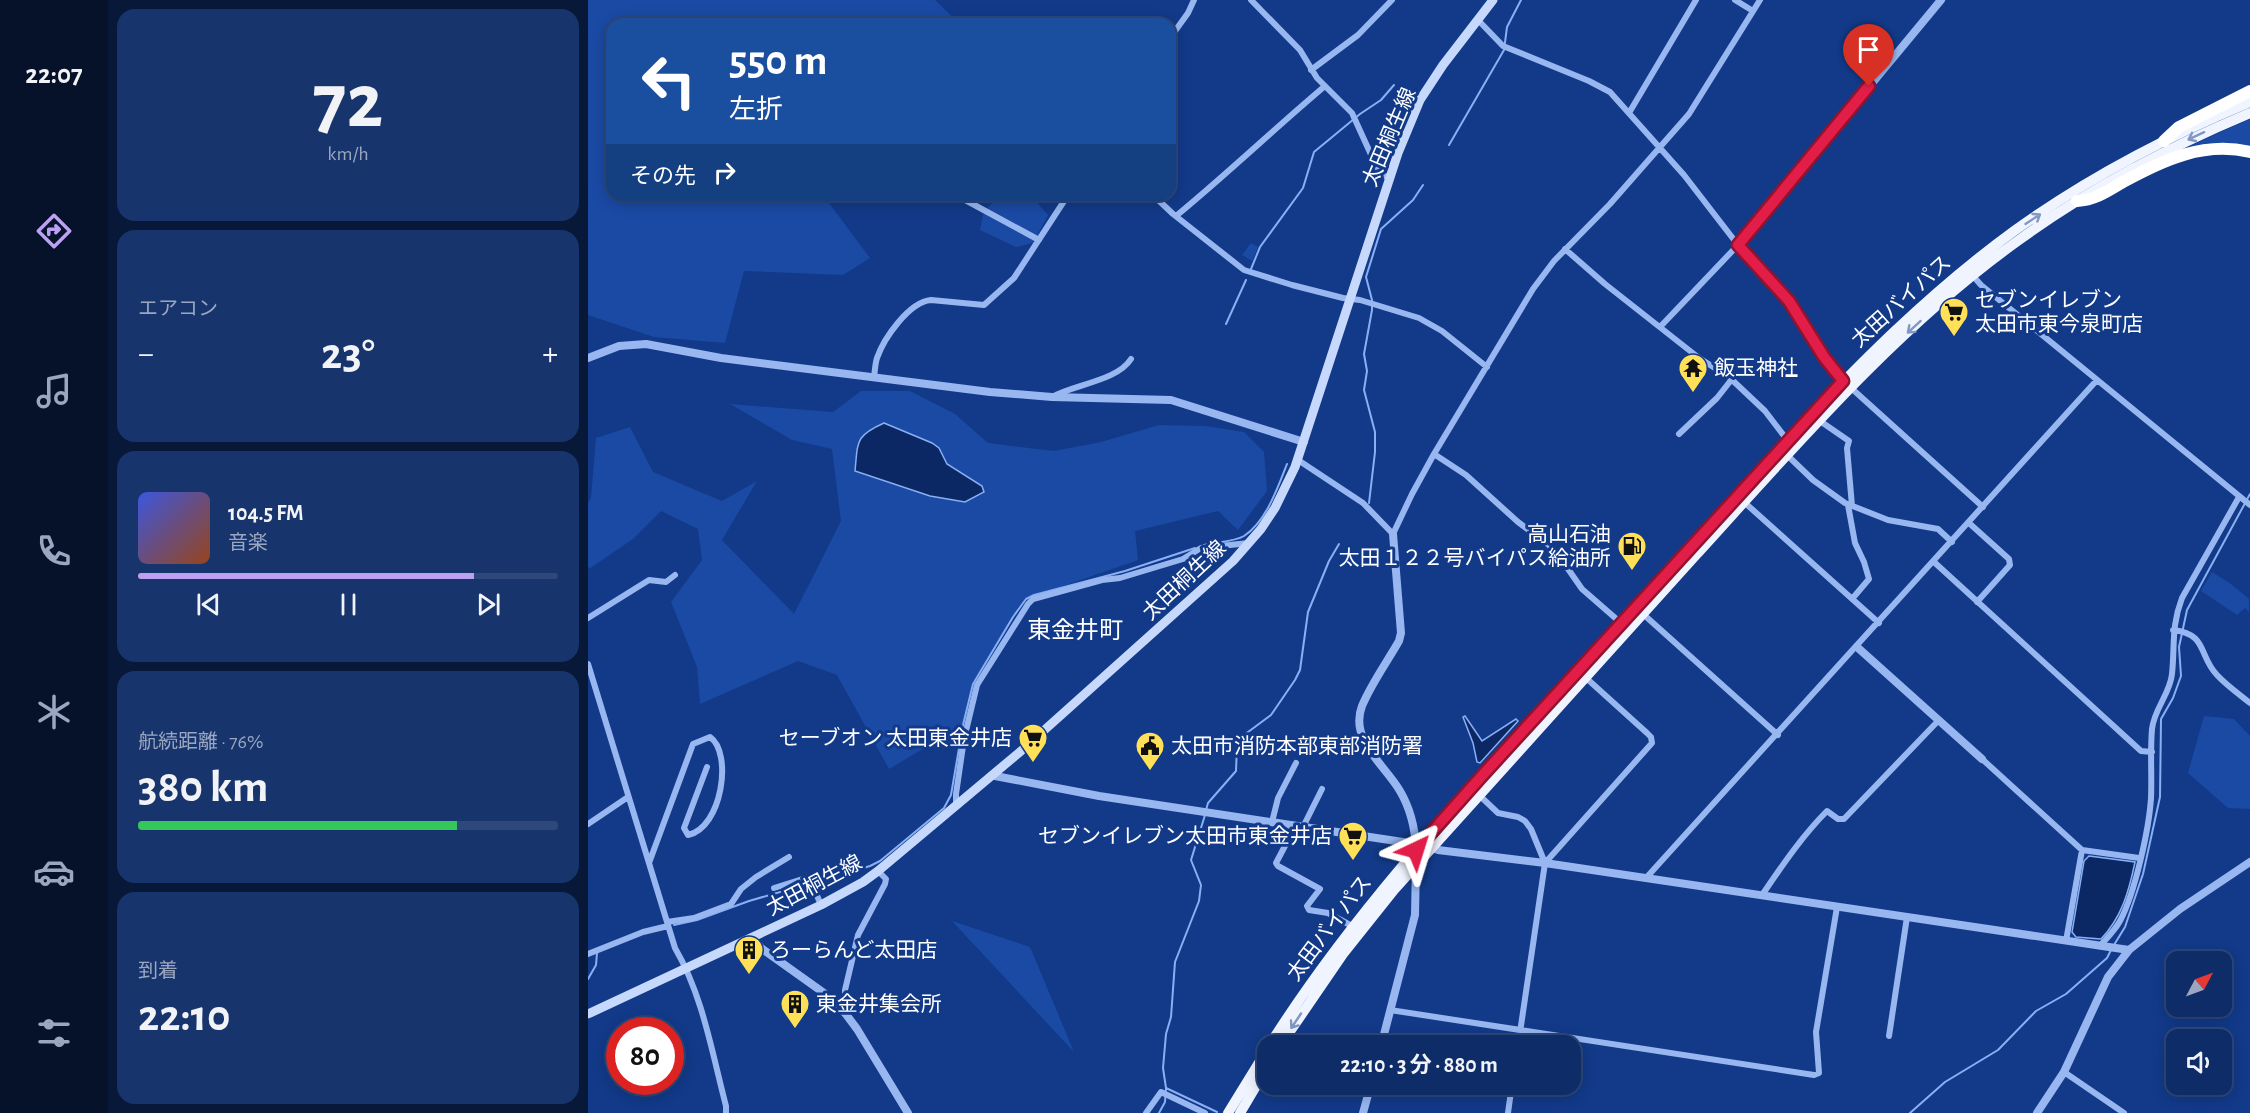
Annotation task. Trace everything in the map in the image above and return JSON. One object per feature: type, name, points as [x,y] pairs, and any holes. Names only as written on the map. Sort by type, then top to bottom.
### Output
[{"type":"highway","points":[[2164,141],[2179,127],[2250,91]]},
{"type":"highway","name":"太田バイパス","points":[[1288,1035],[1343,954],[1416,866],[1421,847],[1479,795],[1820,421],[1847,385],[1902,323],[2015,230],[2073,193],[2164,141],[2250,102]]},
{"type":"highway","name":"太田バイパス","points":[[1276,1035],[1352,927],[1421,847],[1621,622],[1788,441],[1847,385],[1973,276],[2019,240],[2078,201],[2169,149],[2250,113]]},
{"type":"highway","points":[[2078,201],[2090,201],[2139,173],[2192,152],[2214,148],[2250,152]]},
{"type":"highway","name":"太田バイパス","points":[[1228,1113],[1257,1065]]},
{"type":"highway","points":[[1240,1113],[1257,1084]]},
{"type":"main road","name":"太田桐生線","points":[[588,1014],[821,905],[863,882],[956,807],[1198,594],[1250,543],[1275,508],[1298,460],[1389,179],[1420,100],[1443,64],[1493,0]]},
{"type":"street","points":[[1176,30],[1194,0]]},
{"type":"street","points":[[1251,0],[1300,50],[1311,70],[1355,118],[1378,170],[1389,179]]},
{"type":"street","points":[[1311,70],[1358,35],[1392,0]]},
{"type":"street","points":[[1734,0],[1753,11]]},
{"type":"street","points":[[1421,847],[1406,803],[1390,776],[1365,744],[1359,724],[1362,706],[1399,641],[1401,633],[1393,534],[1434,454],[1533,289],[1564,249],[1610,204],[1689,114],[1760,0]]},
{"type":"street","points":[[1660,327],[1738,245],[1941,0]]},
{"type":"street","points":[[1629,113],[1693,1]]},
{"type":"street","points":[[1478,20],[1505,47],[1603,87],[1660,148],[1738,245],[1789,301],[1824,357],[1847,385],[1983,507]]},
{"type":"street","points":[[1176,216],[1325,86]]},
{"type":"street","points":[[967,201],[1039,240]]},
{"type":"street","points":[[874,377],[877,358],[886,340],[896,325],[915,307],[923,301],[931,300],[974,305],[987,303],[1014,278],[1064,201]]},
{"type":"street","points":[[1160,201],[1250,273],[1419,318],[1442,331],[1487,367]]},
{"type":"street","points":[[1564,249],[1660,327],[1732,380],[1765,411],[1788,441]]},
{"type":"street","points":[[1973,276],[1981,285],[2250,505]]},
{"type":"street","points":[[588,367],[590,357],[619,346],[646,344],[721,358],[990,392],[1052,397],[1171,400],[1304,442]]},
{"type":"street","points":[[1052,397],[1065,390],[1120,372],[1131,359]]},
{"type":"street","points":[[1679,434],[1718,398],[1732,380]]},
{"type":"street","points":[[1646,878],[1778,735],[2097,380]]},
{"type":"street","points":[[1820,421],[1849,441],[1847,448],[1850,506],[1855,543],[1869,579],[1852,599]]},
{"type":"street","points":[[1434,454],[1466,475],[1518,522],[1549,545],[1582,589],[1621,622]]},
{"type":"street","points":[[1787,455],[1813,480],[1850,506],[1888,520],[1938,529],[1952,542]]},
{"type":"street","points":[[1298,460],[1363,503],[1393,534]]},
{"type":"street","points":[[2108,947],[2125,909],[2150,810],[2152,728],[2156,712],[2172,675],[2182,598],[2241,498]]},
{"type":"street","points":[[1744,502],[1879,623]]},
{"type":"street","points":[[1969,523],[2009,559],[2010,565],[1977,602]]},
{"type":"street","points":[[956,807],[964,739],[976,685],[1033,599],[1102,580],[1120,578],[1183,559],[1201,548],[1250,543]]},
{"type":"street","points":[[1934,562],[2141,751],[2152,752]]},
{"type":"street","points":[[588,618],[649,580],[666,582],[675,575]]},
{"type":"street","points":[[1643,614],[1778,735]]},
{"type":"street","points":[[2179,631],[2199,641],[2216,674],[2250,703]]},
{"type":"street","points":[[1857,647],[2082,850],[2139,858]]},
{"type":"street","points":[[588,664],[675,948],[696,992],[726,1113]]},
{"type":"street","points":[[1545,863],[1652,744],[1651,737],[1585,677]]},
{"type":"street","points":[[1762,895],[1796,846],[1827,811],[1838,819],[1844,819],[1938,721]]},
{"type":"street","points":[[649,863],[693,744],[710,736],[715,740],[720,754],[722,782],[720,795],[712,817],[706,825],[697,833],[688,835],[684,828],[707,767]]},
{"type":"street","points":[[1272,822],[1278,798],[1296,763]]},
{"type":"street","points":[[995,776],[1099,796],[1300,826],[1421,847],[1545,863],[2128,950]]},
{"type":"street","points":[[1322,789],[1276,863],[1320,889],[1307,906],[1309,910],[1328,913],[1352,927]]},
{"type":"street","points":[[1479,795],[1498,813],[1518,817],[1524,821],[1531,829],[1545,863],[1519,1035]]},
{"type":"street","points":[[588,824],[628,798]]},
{"type":"street","points":[[2066,941],[2082,850]]},
{"type":"street","points":[[588,954],[643,932],[694,918],[731,904],[741,889],[789,856]]},
{"type":"street","points":[[2037,1113],[2064,1072],[2108,977],[2128,950],[2181,909],[2250,862]]},
{"type":"street","points":[[1384,1035],[1415,915],[1416,866]]},
{"type":"street","points":[[845,1013],[845,990],[858,935],[885,885],[886,879],[878,871]]},
{"type":"street","points":[[774,888],[809,877],[821,905]]},
{"type":"street","points":[[1390,1010],[1814,1075],[1819,1073],[1816,1032],[1837,907]]},
{"type":"street","points":[[1889,1036],[1907,917]]},
{"type":"street","points":[[752,938],[761,948],[824,993],[845,1013],[908,1113]]},
{"type":"street","points":[[2064,1072],[2124,1113]]},
{"type":"street","points":[[1146,1113],[1161,1092],[1205,1113]]},
{"type":"street","points":[[1363,1113],[1368,1095]]},
{"type":"street","points":[[1508,1113],[1510,1095]]},
{"type":"shaded area","points":[[588,0],[935,0],[954,18],[606,18],[606,201],[827,201],[870,258],[843,275],[744,271],[725,343],[654,337],[588,315]]},
{"type":"shaded area","points":[[2250,119],[2250,148],[2172,154]]},
{"type":"shaded area","points":[[995,201],[1035,201],[1048,215],[1033,243],[1016,247],[980,230],[984,211]]},
{"type":"shaded area","points":[[1251,243],[1258,247],[1252,261],[1242,255]]},
{"type":"shaded area","points":[[861,391],[910,391],[955,414],[988,443],[1054,451],[1101,442],[1159,425],[1205,426],[1244,432],[1264,452],[1267,491],[1238,530],[1218,511],[1135,531],[1138,560],[1026,599],[973,684],[963,725],[889,769],[837,675],[798,661],[700,704],[697,667],[671,602],[702,560],[698,529],[661,511],[633,539],[589,569],[588,566],[588,503],[591,498],[596,438],[630,427],[653,472],[722,501],[757,481],[722,540],[794,614],[841,521],[832,449],[792,440],[730,404],[833,412]]},
{"type":"shaded area","points":[[884,423],[932,443],[939,448],[947,464],[982,486],[984,492],[965,502],[930,496],[855,471],[858,446],[863,436]]},
{"type":"shaded area","points":[[2212,572],[2249,599],[2249,612],[2245,608],[2237,615],[2201,591]]},
{"type":"shaded area","points":[[1465,716],[1482,741],[1516,719],[1518,721],[1480,763],[1477,762],[1473,743],[1463,717]]},
{"type":"shaded area","points":[[2204,716],[2234,719],[2250,736],[2250,809],[2228,808],[2188,773]]},
{"type":"shaded area","points":[[2089,856],[2135,862],[2124,903],[2114,922],[2101,939],[2076,937],[2072,932],[2084,861]]},
{"type":"shaded area","points":[[952,921],[1030,947],[1074,1052]]},
{"type":"waterway","points":[[1449,145],[1504,50],[1507,27],[1521,0]]},
{"type":"waterway","points":[[1251,269],[1260,247],[1303,188],[1314,152],[1360,114],[1381,100],[1394,85]]},
{"type":"waterway","points":[[1369,503],[1375,432],[1364,390],[1367,371],[1364,354],[1372,310],[1366,277],[1381,229],[1413,200],[1423,185]]},
{"type":"waterway","points":[[1226,324],[1246,280]]},
{"type":"waterway","points":[[1204,545],[1235,540],[1252,530],[1265,513],[1287,464]]},
{"type":"waterway","points":[[2114,945],[2125,927],[2143,874],[2160,797],[2161,719],[2173,698],[2181,676],[2179,647],[2187,610],[2250,494]]},
{"type":"waterway","points":[[1206,810],[1208,803],[1236,771],[1237,745],[1244,735],[1271,715],[1295,680],[1300,670],[1308,612],[1329,561],[1339,544]]},
{"type":"waterway","points":[[674,925],[697,920],[749,901],[870,866],[880,861],[944,808],[951,795],[963,725],[973,684],[1026,599],[1195,548]]},
{"type":"waterway","points":[[1159,1113],[1165,1102],[1166,1088],[1163,1068],[1166,1034],[1171,1017],[1175,962],[1199,901],[1201,885],[1191,860],[1205,815]]},
{"type":"waterway","points":[[1910,1113],[1945,1082],[1998,1050],[2036,1011],[2066,994],[2107,958],[2111,950]]},
{"type":"waterway","points":[[588,979],[596,965],[597,953]]},
{"type":"waterway","points":[[1166,1088],[1217,1112]]},
{"type":"place","name":"セブンイレブン 太田市東今泉町店","points":[[1954,338]]},
{"type":"place","name":"飯玉神社","points":[[1693,394]]},
{"type":"place","name":"高山石油 太田１２２号バイパス給油所","points":[[1632,572]]},
{"type":"place","name":"セーブオン 太田東金井店","points":[[1033,764]]},
{"type":"place","name":"太田市消防本部東部消防署","points":[[1150,772]]},
{"type":"place","name":"セブンイレブン太田市東金井店","points":[[1353,862]]},
{"type":"place","name":"ろーらんど太田店","points":[[749,976]]},
{"type":"place","name":"東金井集会所","points":[[795,1030]]},
{"type":"district","name":"東金井町","points":[[1075,630]]},
{"type":"route","points":[[1416,850],[1843,381],[1824,357],[1789,301],[1738,245],[1869,86]]}]
